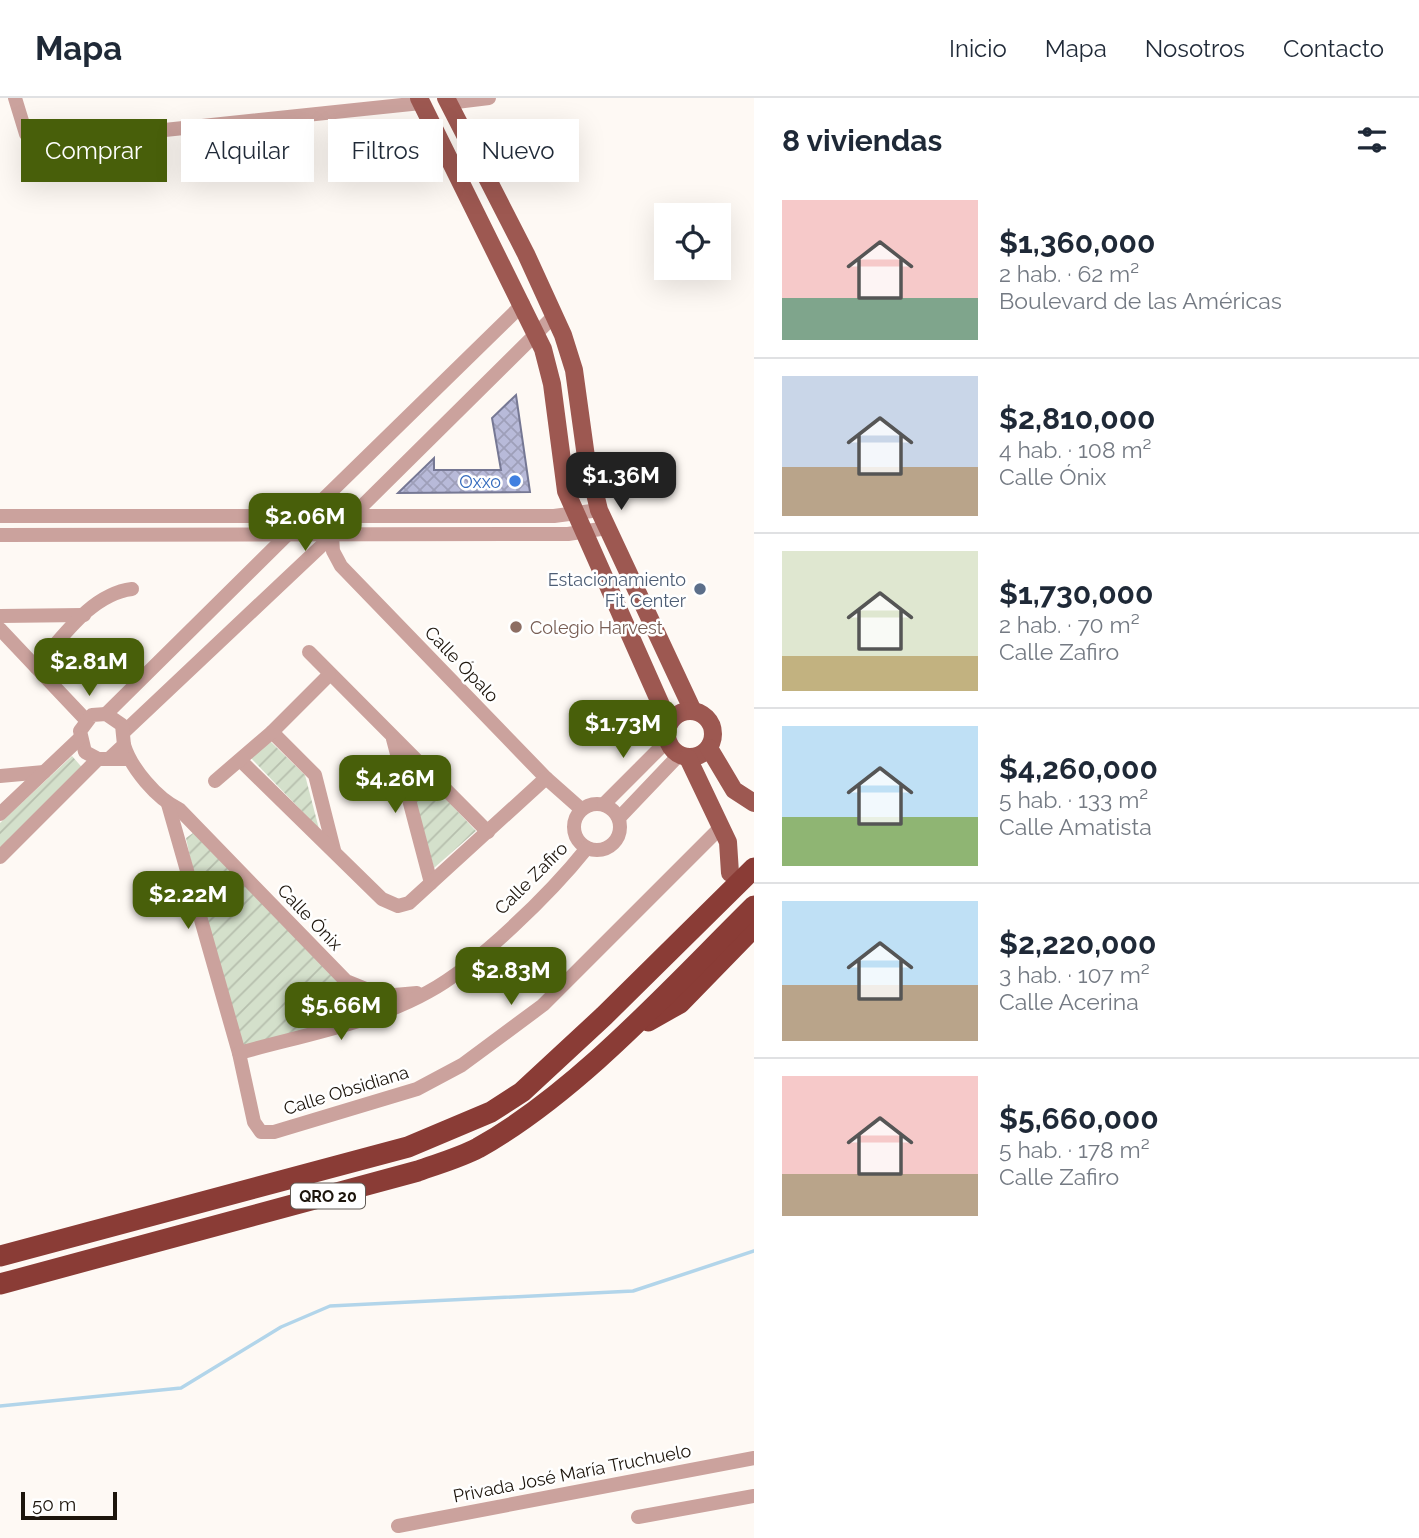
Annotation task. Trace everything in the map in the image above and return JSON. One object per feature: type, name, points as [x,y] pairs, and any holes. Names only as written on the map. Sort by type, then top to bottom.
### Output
[{"type":"highway","points":[[604,1016],[656,951],[754,850]]},
{"type":"highway","name":"QRO 20","points":[[0,1256],[408,1147],[491,1112],[522,1092],[604,1016],[754,868]]},
{"type":"highway","name":"QRO 20","points":[[0,1284],[418,1171],[475,1150],[520,1122],[622,1036],[754,906]]},
{"type":"highway","points":[[622,1036],[680,1003],[754,927]]},
{"type":"main road","points":[[420,100],[536,332],[548,366],[559,462],[566,491],[676,744],[728,842],[730,873]]},
{"type":"main road","points":[[447,100],[555,315],[574,370],[588,471],[599,510],[693,711]]},
{"type":"main road","points":[[693,711],[707,718],[712,725],[713,741],[700,756],[676,744],[679,713],[693,711]]},
{"type":"main road","points":[[709,748],[734,790],[754,803]]},
{"type":"street","points":[[15,98],[26,134],[32,141],[41,143],[420,100]]},
{"type":"street","points":[[447,100],[489,98]]},
{"type":"street","points":[[106,714],[523,304]]},
{"type":"street","points":[[0,857],[104,758],[125,745],[555,315]]},
{"type":"street","points":[[0,516],[575,514],[599,510]]},
{"type":"street","points":[[0,535],[332,536],[583,533],[607,528]]},
{"type":"street","name":"Calle Ópalo","points":[[332,536],[333,551],[341,566],[546,778],[581,809]]},
{"type":"street","points":[[36,667],[84,615],[114,591],[132,589]]},
{"type":"street","points":[[0,616],[84,615]]},
{"type":"street","points":[[0,629],[86,720]]},
{"type":"street","points":[[309,652],[488,832]]},
{"type":"street","points":[[215,781],[241,761],[329,675]]},
{"type":"street","points":[[0,814],[79,738],[86,720],[92,715],[106,714],[118,720],[125,745]]},
{"type":"street","points":[[272,732],[316,775],[335,852]]},
{"type":"street","points":[[79,738],[85,751],[104,758]]},
{"type":"street","points":[[392,738],[431,884]]},
{"type":"street","points":[[604,804],[676,744]]},
{"type":"street","points":[[619,818],[604,804],[596,803],[581,809],[573,823],[573,830],[576,838],[587,848],[602,850],[615,841],[619,834],[619,818],[676,744]]},
{"type":"street","name":"Calle Ónix","points":[[125,745],[168,804],[179,809],[346,981],[383,996],[429,992]]},
{"type":"street","points":[[241,761],[382,899],[398,906],[409,903],[431,884],[546,778]]},
{"type":"street","points":[[0,776],[44,772]]},
{"type":"street","points":[[168,804],[239,1053]]},
{"type":"street","name":"Calle Obsidiana","points":[[239,1053],[254,1122],[261,1132],[274,1132],[417,1089],[462,1065],[543,1005],[721,827]]},
{"type":"street","points":[[177,835],[181,828],[197,828]]},
{"type":"street","name":"Calle Zafiro","points":[[239,1053],[388,1010],[429,992],[495,942],[570,870],[587,848]]},
{"type":"street","name":"Privada José María Truchuelo","points":[[398,1527],[754,1458]]},
{"type":"street","points":[[638,1517],[754,1496]]},
{"type":"green space","points":[[270,741],[305,775],[319,829],[250,757]]},
{"type":"green space","points":[[402,752],[476,831],[434,868]]},
{"type":"green space","points":[[72,756],[86,772],[0,851],[0,823]]},
{"type":"green space","points":[[193,833],[201,837],[334,971],[399,1000],[373,1011],[240,1051],[190,857],[186,838]]},
{"type":"building","points":[[516,395],[530,492],[398,493],[434,458],[434,470],[501,470],[492,418]]},
{"type":"waterway","points":[[0,1406],[181,1388],[281,1327],[330,1306],[633,1291],[754,1251]]},
{"type":"place","name":"Oxxo","points":[[515,481]]},
{"type":"place","name":"Estacionamiento Fit Center","points":[[700,589]]},
{"type":"place","name":"Colegio Harvest","points":[[516,627]]}]
